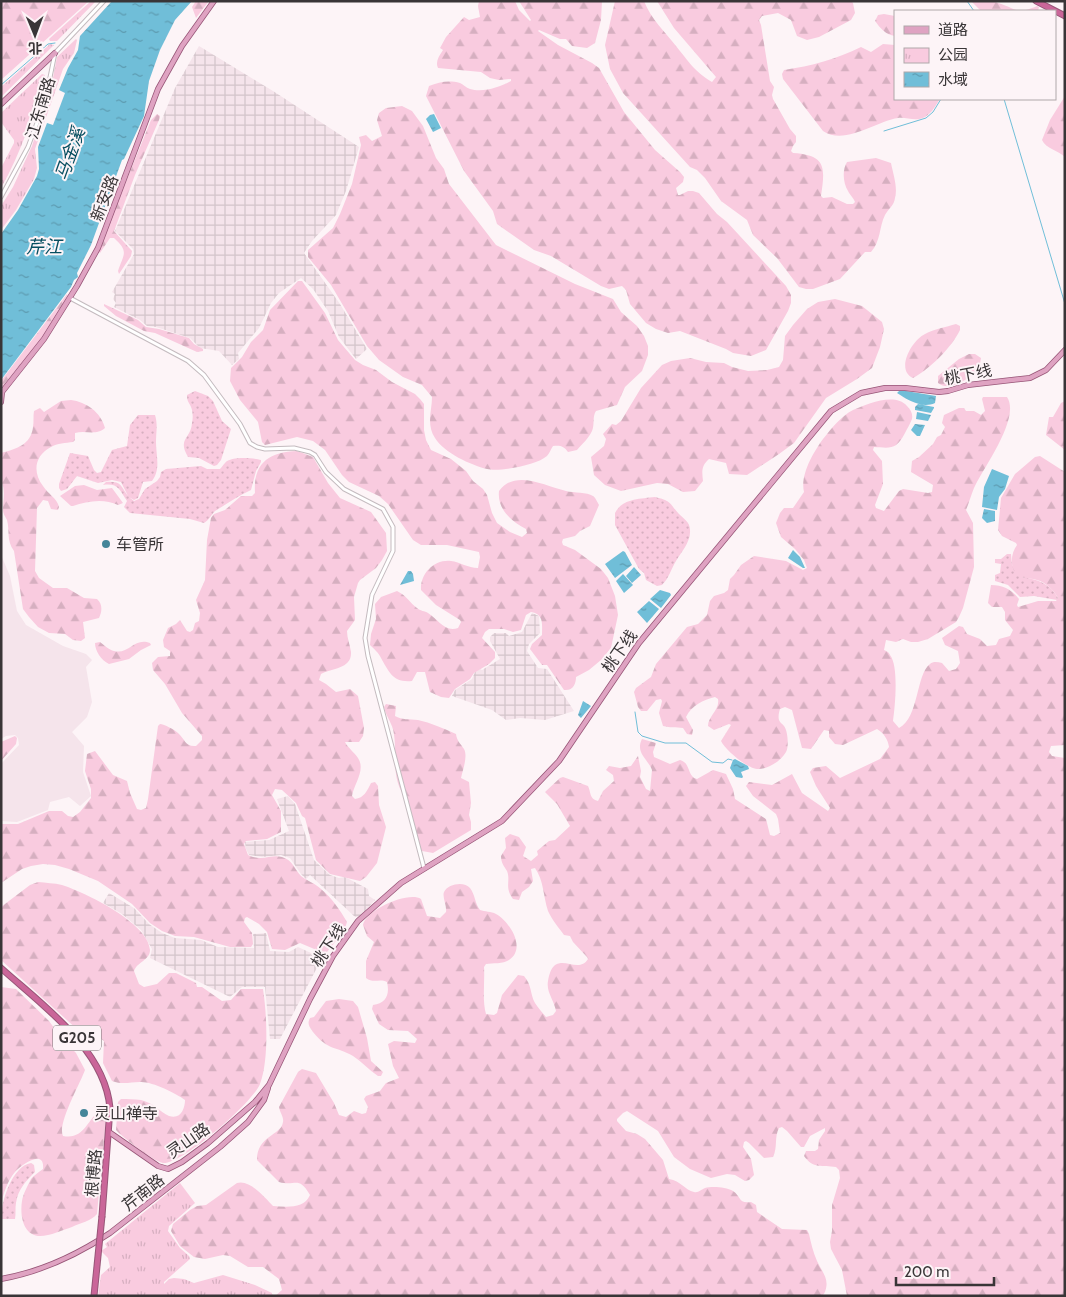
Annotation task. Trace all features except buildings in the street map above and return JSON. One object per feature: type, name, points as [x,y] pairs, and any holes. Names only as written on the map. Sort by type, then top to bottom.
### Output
[{"type":"highway","points":[[1038,2],[1053,10]]},
{"type":"highway","name":"G205","points":[[1,968],[78,1039],[91,1056],[109,1097],[109,1132]]},
{"type":"highway","name":"根博路","points":[[94,1296],[109,1132]]},
{"type":"main road","name":"新安路","points":[[1,402],[2,392],[44,340],[98,248],[158,89],[182,46],[214,1]]},
{"type":"main road","points":[[1,104],[56,53]]},
{"type":"main road","name":"桃下线","points":[[269,1085],[310,999],[334,956],[358,921],[400,883],[502,821],[559,761],[639,643],[831,411],[861,393],[885,388],[939,392],[968,385],[1030,378],[1046,370],[1065,350]]},
{"type":"main road","name":"灵山路","points":[[109,1132],[158,1166],[168,1170],[202,1148],[242,1115],[269,1085]]},
{"type":"main road","name":"芹南路","points":[[1,1279],[24,1274],[58,1261],[93,1244],[110,1233],[220,1147],[248,1122],[264,1100],[269,1085]]},
{"type":"street","name":"江东南路","points":[[1,197],[28,147],[48,88],[56,53],[104,1]]},
{"type":"street","points":[[70,298],[188,361],[204,375],[240,424],[250,443],[265,449],[294,448],[310,452],[315,455],[326,472],[344,489],[383,509],[394,527],[394,551],[372,595],[365,638],[368,656],[424,868]]},
{"type":"shaded area","points":[[199,46],[359,147],[346,191],[336,215],[312,241],[304,253],[340,304],[367,349],[356,359],[339,337],[328,311],[313,289],[301,278],[279,293],[271,303],[259,328],[238,353],[239,359],[232,365],[219,351],[200,348],[190,338],[147,326],[140,320],[114,307],[116,303],[113,299],[115,294],[112,292],[134,254],[133,249],[115,231],[175,88]]},
{"type":"shaded area","points":[[1,555],[10,576],[17,611],[26,625],[63,646],[86,654],[92,660],[86,667],[92,702],[87,717],[72,732],[84,746],[83,772],[91,796],[80,806],[69,797],[50,802],[48,810],[17,822],[1,821],[1,764],[19,745],[18,738],[15,735],[6,736],[1,739]]},
{"type":"shaded area","points":[[532,613],[539,616],[540,633],[529,644],[527,651],[538,668],[547,669],[574,711],[545,720],[520,718],[506,720],[492,710],[452,696],[455,690],[472,679],[475,672],[500,659],[490,641],[490,637],[494,633],[506,633],[509,636],[522,632]]},
{"type":"shaded area","points":[[288,796],[295,804],[314,860],[330,875],[339,878],[345,877],[368,889],[369,896],[375,900],[359,918],[354,916],[310,875],[306,879],[290,858],[281,855],[262,857],[249,855],[245,842],[269,840],[289,831],[277,799]]},
{"type":"shaded area","points":[[109,893],[134,908],[149,924],[162,933],[175,938],[201,940],[218,947],[254,948],[253,934],[266,933],[270,951],[289,952],[298,947],[322,958],[280,1039],[270,1039],[265,987],[242,987],[230,997],[150,958],[152,949],[141,930],[122,914],[103,903]]},
{"type":"green space","points":[[1,1],[89,1],[1,80]]},
{"type":"green space","points":[[91,1],[96,1],[57,41],[50,41],[49,39]]},
{"type":"green space","points":[[196,1],[209,1],[196,18],[192,7]]},
{"type":"green space","points":[[479,1],[515,1],[519,10],[530,21],[519,1],[602,1],[601,20],[595,43],[587,48],[572,46],[566,39],[560,39],[538,31],[558,45],[599,68],[624,112],[655,150],[684,177],[683,182],[676,188],[678,195],[688,191],[699,193],[786,286],[791,295],[791,303],[766,350],[751,356],[733,353],[680,331],[668,333],[656,329],[646,323],[630,304],[626,290],[622,286],[609,289],[601,286],[551,256],[534,250],[497,224],[493,211],[464,171],[426,96],[429,86],[440,83],[456,82],[470,89],[486,90],[511,81],[511,79],[499,80],[490,78],[481,72],[438,68],[437,66],[437,61],[443,50],[440,48],[446,37],[464,17],[469,20],[480,17]]},
{"type":"green space","points":[[615,1],[644,1],[654,19],[688,62],[712,82],[716,77],[674,28],[657,1],[851,1],[855,13],[851,20],[819,37],[807,40],[797,36],[791,20],[778,13],[762,16],[759,20],[770,81],[774,87],[773,99],[796,136],[796,142],[791,151],[818,160],[823,171],[821,196],[823,198],[832,197],[847,204],[853,204],[855,202],[846,188],[844,180],[844,169],[847,162],[876,158],[891,163],[896,194],[883,220],[877,243],[871,252],[865,252],[840,279],[813,289],[799,287],[777,258],[753,235],[747,220],[721,201],[705,178],[697,170],[690,167],[623,93],[610,69],[605,45]]},
{"type":"green space","points":[[971,1],[992,1],[1015,10],[980,10]]},
{"type":"green space","points":[[1037,6],[1039,7],[1038,10],[1024,10]]},
{"type":"green space","points":[[878,15],[894,16],[894,36],[881,29],[875,21]]},
{"type":"green space","points":[[76,39],[74,53],[63,69],[35,149],[37,168],[34,179],[16,210],[1,230],[1,206],[13,187],[32,146],[52,83],[57,57]]},
{"type":"green space","points":[[50,44],[54,45],[1,97],[1,87]]},
{"type":"green space","points":[[883,44],[894,45],[894,100],[939,100],[932,111],[922,118],[889,120],[841,136],[823,131],[783,79],[782,74],[784,70],[824,62],[861,47],[871,52]]},
{"type":"green space","points":[[42,74],[45,75],[45,78],[21,148],[1,188],[1,168],[14,140],[1,122],[1,113]]},
{"type":"green space","points":[[1065,96],[1065,157],[1046,145],[1042,140],[1050,120]]},
{"type":"green space","points":[[402,106],[412,111],[423,126],[436,158],[444,169],[449,184],[496,245],[575,284],[613,299],[621,312],[637,326],[644,336],[648,346],[648,355],[642,371],[625,387],[617,405],[596,411],[592,431],[577,450],[568,452],[562,446],[553,446],[548,455],[535,462],[518,467],[493,470],[466,461],[445,449],[432,433],[430,423],[432,397],[422,385],[403,377],[379,360],[367,346],[331,285],[308,257],[308,250],[333,228],[340,214],[352,184],[361,145],[359,137],[366,135],[372,141],[382,136],[377,120],[379,113],[386,108]]},
{"type":"green space","points":[[157,114],[160,116],[159,120],[135,175],[114,231],[132,251],[131,256],[119,274],[118,271],[124,253],[119,243],[114,238],[110,238],[100,253],[98,251],[151,120]]},
{"type":"green space","points":[[298,281],[302,281],[325,313],[338,340],[355,360],[376,370],[420,399],[424,404],[424,430],[431,450],[451,459],[466,471],[473,481],[483,489],[497,523],[510,532],[522,537],[527,533],[526,529],[506,514],[500,503],[499,491],[506,484],[513,481],[531,481],[566,491],[587,494],[596,499],[599,505],[590,526],[575,536],[563,539],[562,542],[563,545],[575,550],[601,569],[608,578],[615,596],[618,615],[611,648],[589,670],[576,677],[572,688],[564,690],[547,665],[542,665],[530,649],[532,644],[542,635],[540,617],[531,612],[526,615],[521,630],[513,632],[504,629],[489,629],[485,632],[482,638],[495,652],[495,658],[455,689],[449,698],[430,692],[425,672],[417,672],[412,681],[400,680],[392,676],[379,654],[370,645],[376,619],[375,604],[381,597],[397,591],[418,609],[428,613],[445,627],[449,629],[458,628],[460,620],[436,605],[421,590],[421,584],[429,569],[439,562],[451,561],[478,568],[480,557],[479,552],[447,545],[421,545],[413,540],[388,504],[379,496],[349,482],[325,450],[313,441],[297,437],[265,445],[262,442],[258,422],[240,400],[230,381],[231,368],[263,330],[270,310]]},
{"type":"green space","points":[[67,294],[68,296],[40,341],[1,388],[1,381]]},
{"type":"green space","points":[[835,299],[862,306],[882,322],[884,329],[880,347],[872,368],[826,398],[794,443],[779,454],[747,475],[729,474],[726,463],[709,459],[703,467],[703,481],[695,491],[683,492],[668,484],[657,483],[621,491],[605,485],[594,475],[591,457],[604,446],[606,439],[603,434],[612,424],[616,425],[621,421],[641,388],[662,365],[671,361],[690,358],[706,362],[724,363],[748,371],[779,367],[783,360],[785,336],[793,325],[807,309],[818,302]]},
{"type":"green space","points":[[104,304],[138,320],[146,327],[189,338],[203,351],[197,352],[155,333],[144,331],[116,316]]},
{"type":"green space","points":[[956,324],[960,326],[960,330],[940,357],[913,378],[908,374],[905,369],[905,362],[915,342],[929,332]]},
{"type":"green space","points":[[969,354],[975,354],[981,358],[979,370],[954,385],[943,386],[938,383],[938,376],[959,359]]},
{"type":"green space","points":[[195,391],[208,396],[213,401],[222,421],[231,429],[221,460],[214,466],[199,458],[188,457],[185,451],[184,442],[191,428],[193,417],[187,395]]},
{"type":"green space","points":[[983,397],[1007,397],[1010,406],[1005,430],[974,488],[966,510],[973,523],[974,567],[959,617],[956,622],[928,639],[918,642],[903,639],[896,642],[886,640],[884,650],[890,654],[895,668],[896,687],[893,721],[899,728],[906,723],[914,706],[925,669],[934,662],[942,663],[949,671],[956,669],[960,663],[958,651],[945,645],[942,638],[959,626],[963,627],[967,634],[980,639],[987,646],[996,645],[999,639],[1010,636],[1013,630],[1005,620],[1005,612],[1002,607],[992,607],[988,603],[991,585],[1006,588],[1013,593],[1019,599],[1018,607],[1038,601],[1056,601],[1058,598],[1046,584],[1017,575],[1014,571],[1012,558],[1017,545],[1002,536],[998,530],[1001,498],[1015,474],[1035,457],[1040,456],[1065,472],[1065,745],[1051,746],[1049,752],[1052,756],[1065,758],[1065,1296],[847,1296],[842,1270],[831,1249],[830,1242],[832,1205],[840,1178],[839,1170],[836,1167],[814,1165],[804,1156],[806,1151],[818,1149],[819,1140],[825,1128],[810,1136],[804,1147],[801,1147],[787,1131],[782,1127],[779,1128],[773,1157],[764,1158],[749,1143],[744,1142],[743,1147],[751,1159],[754,1175],[745,1181],[735,1175],[727,1174],[711,1178],[690,1169],[674,1157],[658,1131],[627,1111],[617,1121],[626,1131],[637,1134],[645,1139],[663,1160],[669,1179],[694,1192],[711,1187],[730,1190],[736,1193],[742,1201],[751,1202],[756,1205],[757,1212],[782,1229],[807,1230],[812,1248],[826,1280],[827,1284],[824,1294],[821,1296],[275,1296],[282,1290],[279,1279],[263,1267],[248,1267],[230,1256],[223,1255],[205,1259],[194,1257],[180,1246],[171,1231],[173,1224],[190,1210],[197,1206],[206,1205],[237,1183],[252,1186],[273,1206],[294,1206],[307,1200],[310,1195],[302,1185],[299,1183],[279,1182],[257,1160],[261,1145],[281,1127],[283,1120],[279,1107],[298,1072],[302,1069],[316,1073],[339,1115],[346,1117],[354,1111],[362,1114],[366,1113],[368,1107],[364,1099],[366,1096],[380,1091],[386,1083],[399,1078],[393,1066],[388,1044],[394,1041],[415,1043],[417,1039],[408,1031],[388,1030],[379,1024],[372,1009],[373,1005],[386,998],[388,987],[387,982],[372,981],[366,978],[366,961],[374,942],[367,936],[363,925],[366,919],[388,903],[415,897],[421,899],[427,916],[440,918],[446,912],[444,892],[446,889],[456,884],[467,886],[472,890],[480,910],[494,913],[501,917],[511,928],[516,942],[514,955],[509,960],[501,963],[486,964],[484,967],[486,1014],[494,1015],[497,1013],[502,995],[518,975],[524,976],[527,979],[535,1003],[546,1017],[553,1015],[556,1011],[548,989],[551,970],[560,963],[578,965],[583,964],[588,959],[570,936],[564,935],[551,918],[540,878],[535,868],[531,869],[533,881],[529,887],[522,892],[519,900],[513,899],[508,888],[508,875],[501,856],[506,848],[505,838],[510,834],[519,837],[526,847],[523,856],[531,861],[538,855],[537,851],[549,841],[555,840],[570,826],[557,804],[545,792],[560,778],[563,777],[588,786],[592,797],[598,801],[603,791],[614,781],[613,775],[606,770],[609,766],[620,768],[631,766],[638,756],[641,771],[640,777],[646,789],[650,791],[652,770],[641,752],[640,744],[642,739],[656,743],[653,752],[654,757],[670,764],[680,760],[683,761],[694,778],[697,779],[713,770],[726,774],[733,789],[735,799],[766,819],[770,835],[774,836],[780,833],[778,819],[776,814],[753,796],[746,786],[749,782],[772,785],[792,774],[802,793],[828,811],[830,808],[816,786],[810,772],[813,768],[826,766],[840,778],[880,759],[889,747],[885,737],[877,729],[843,745],[835,744],[829,737],[829,731],[824,730],[811,749],[802,748],[792,710],[785,707],[780,709],[779,721],[784,725],[786,731],[787,750],[781,759],[765,768],[757,769],[737,758],[723,745],[721,741],[731,725],[729,724],[714,730],[708,726],[718,703],[718,699],[715,697],[698,704],[688,713],[686,717],[693,730],[692,735],[687,734],[683,728],[663,726],[659,713],[661,699],[656,700],[647,711],[641,711],[634,692],[636,688],[651,677],[656,664],[687,627],[698,624],[707,615],[710,601],[714,596],[728,590],[730,579],[741,565],[754,556],[786,561],[803,570],[807,568],[804,560],[795,549],[781,537],[776,523],[784,508],[793,508],[804,492],[804,479],[812,457],[823,439],[844,416],[866,405],[888,400],[902,402],[911,412],[912,419],[896,445],[892,447],[874,447],[873,450],[882,461],[883,484],[875,505],[876,508],[884,511],[899,491],[903,489],[932,492],[933,485],[911,472],[912,461],[919,457],[941,435],[945,427],[942,423],[944,415],[959,408],[964,408],[966,411],[974,411],[981,415],[985,411]]},
{"type":"green space","points":[[71,400],[82,403],[92,409],[100,417],[105,428],[98,432],[75,433],[75,440],[73,442],[53,446],[41,454],[37,464],[37,475],[59,507],[58,510],[51,509],[48,501],[43,500],[37,508],[35,571],[39,578],[53,588],[67,588],[84,598],[97,599],[99,601],[101,613],[99,618],[83,622],[85,638],[81,641],[73,640],[65,634],[49,633],[38,627],[23,609],[14,551],[9,539],[7,520],[3,512],[4,491],[1,481],[1,453],[17,448],[26,442],[32,433],[34,411],[40,408],[44,412],[61,401]]},
{"type":"green space","points":[[1065,401],[1065,450],[1046,435],[1049,417],[1053,417],[1061,403]]},
{"type":"green space","points":[[138,415],[155,415],[157,425],[157,467],[152,481],[143,482],[138,498],[134,500],[129,497],[134,501],[139,499],[145,489],[157,481],[161,472],[166,469],[201,466],[207,469],[220,469],[228,461],[237,458],[261,460],[251,490],[215,511],[204,523],[190,519],[130,513],[124,507],[127,501],[118,488],[112,485],[103,485],[106,482],[117,483],[128,496],[121,482],[112,480],[98,483],[77,476],[67,489],[61,491],[59,484],[70,453],[88,456],[94,470],[97,473],[101,472],[112,450],[127,446],[130,425]]},
{"type":"green space","points":[[297,451],[313,457],[328,483],[340,498],[371,512],[386,533],[387,551],[382,560],[376,568],[358,583],[354,597],[355,620],[347,631],[351,652],[350,658],[345,665],[321,674],[319,680],[336,692],[350,689],[358,696],[364,728],[363,736],[359,742],[345,742],[356,756],[361,767],[352,796],[355,799],[363,796],[371,783],[375,782],[378,786],[379,805],[386,827],[377,863],[366,877],[360,881],[330,874],[316,860],[305,818],[302,816],[296,803],[282,790],[275,789],[272,795],[281,811],[281,832],[267,839],[246,841],[244,844],[248,855],[253,857],[278,856],[289,860],[301,876],[319,887],[336,904],[347,922],[344,931],[327,952],[319,951],[300,943],[285,950],[272,949],[267,932],[259,924],[247,917],[244,922],[252,933],[253,944],[251,947],[230,947],[194,937],[175,936],[162,931],[150,923],[132,904],[98,881],[55,865],[43,864],[22,869],[1,883],[1,824],[18,824],[49,811],[62,811],[68,816],[73,817],[80,812],[91,798],[91,789],[85,771],[87,754],[95,751],[113,775],[127,781],[137,809],[141,810],[146,808],[148,799],[158,726],[162,724],[172,729],[192,746],[196,746],[202,740],[202,736],[182,713],[165,684],[153,670],[152,663],[158,657],[170,656],[170,651],[164,647],[163,640],[168,628],[180,620],[187,631],[190,632],[193,630],[195,623],[199,621],[200,613],[196,600],[205,580],[207,540],[211,518],[214,514],[225,510],[241,496],[252,496],[255,493],[257,474],[265,461],[278,454]]},
{"type":"green space","points":[[84,485],[97,490],[112,488],[123,503],[118,505],[95,501],[71,506],[60,496],[75,486]]},
{"type":"green space","points":[[655,497],[670,503],[690,527],[687,543],[662,585],[657,586],[646,580],[644,573],[639,569],[615,525],[615,513],[623,504],[632,500]]},
{"type":"green space","points":[[1007,554],[1011,554],[1012,565],[1022,577],[1038,581],[1052,589],[1058,598],[1057,600],[1034,596],[1020,597],[1008,585],[995,581],[995,575],[1000,573],[1001,564],[995,563],[995,559],[1001,559]]},
{"type":"green space","points":[[100,642],[110,650],[119,652],[140,642],[150,643],[151,645],[129,659],[109,664],[97,652],[95,643]]},
{"type":"green space","points":[[386,704],[396,706],[395,716],[403,719],[423,721],[456,734],[465,752],[465,763],[461,778],[469,782],[471,830],[433,853],[422,851],[413,834],[409,802],[398,785],[396,776],[395,739],[384,707]]},
{"type":"green space","points":[[15,736],[17,738],[16,744],[1,761],[1,742]]},
{"type":"green space","points":[[38,882],[62,885],[85,894],[128,919],[139,929],[147,940],[150,950],[148,956],[134,971],[139,984],[144,987],[157,984],[169,973],[176,973],[196,983],[197,987],[202,987],[222,1001],[231,1000],[241,989],[263,989],[266,1037],[265,1063],[260,1084],[245,1104],[216,1131],[200,1144],[172,1161],[159,1162],[116,1130],[118,1102],[121,1099],[141,1100],[150,1103],[173,1117],[182,1112],[185,1100],[170,1091],[150,1083],[112,1081],[103,1063],[104,1041],[80,1032],[1,960],[1,907],[30,885]]},
{"type":"green space","points":[[1,987],[16,989],[49,1021],[76,1053],[85,1070],[63,1123],[63,1136],[76,1135],[81,1132],[100,1110],[105,1111],[103,1150],[96,1153],[92,1164],[93,1171],[100,1181],[97,1214],[85,1222],[46,1235],[38,1236],[28,1231],[23,1222],[21,1211],[23,1198],[31,1179],[43,1169],[43,1163],[40,1160],[32,1160],[15,1172],[6,1187],[1,1205]]},
{"type":"green space","points":[[339,999],[353,1001],[358,1007],[371,1061],[383,1072],[381,1076],[375,1074],[353,1056],[323,1042],[310,1027],[310,1018],[314,1017],[326,1001]]},
{"type":"green space","points":[[31,1163],[34,1165],[35,1172],[21,1189],[17,1198],[15,1219],[1,1219],[5,1195],[13,1178],[24,1166]]},
{"type":"green space","points":[[180,1183],[195,1203],[169,1226],[168,1231],[190,1259],[164,1282],[164,1284],[169,1279],[174,1278],[194,1283],[223,1275],[255,1285],[272,1293],[272,1296],[98,1296],[101,1275],[110,1267],[108,1258],[101,1251],[107,1247],[105,1244]]},
{"type":"green space","points":[[190,1284],[265,1290],[275,1296],[174,1296]]},
{"type":"water","name":"芹江","points":[[112,1],[192,1],[175,20],[160,50],[149,81],[144,116],[122,160],[91,245],[77,273],[78,277],[1,380],[1,234],[18,210],[37,176],[39,169],[38,147],[47,123],[53,125],[65,93],[59,90],[78,50],[80,36]]},
{"type":"water","points":[[434,114],[441,128],[433,132],[426,119]]},
{"type":"water","points":[[900,390],[936,396],[935,403],[925,405],[915,403],[897,393]]},
{"type":"water","points":[[918,404],[934,408],[931,413],[915,410]]},
{"type":"water","points":[[917,412],[931,415],[928,421],[916,419]]},
{"type":"water","points":[[915,424],[925,425],[920,436],[917,436],[911,430]]},
{"type":"water","points":[[992,469],[1009,476],[1005,489],[999,497],[997,510],[982,507],[984,487]]},
{"type":"water","points":[[984,509],[995,511],[995,521],[987,523],[982,518]]},
{"type":"water","points":[[793,550],[800,557],[805,568],[788,558]]},
{"type":"water","points":[[623,551],[632,565],[615,578],[605,564]]},
{"type":"water","points":[[634,567],[641,575],[632,583],[626,576]]},
{"type":"water","points":[[408,571],[411,571],[413,574],[414,581],[400,585]]},
{"type":"water","points":[[623,574],[633,585],[624,593],[616,581]]},
{"type":"water","points":[[660,590],[671,595],[661,608],[650,599]]},
{"type":"water","points":[[649,601],[659,609],[647,623],[637,612]]},
{"type":"water","points":[[583,701],[591,706],[581,718],[578,715]]},
{"type":"water","points":[[735,759],[748,766],[749,769],[741,772],[742,778],[736,777],[730,768]]},
{"type":"waterway","points":[[967,1],[973,10]]},
{"type":"waterway","points":[[1,85],[48,44],[55,43]]},
{"type":"waterway","points":[[884,131],[926,118],[933,112],[940,100]]},
{"type":"waterway","points":[[1004,100],[1065,304]]},
{"type":"waterway","points":[[635,712],[638,732],[642,736],[665,743],[686,743],[712,762],[723,763],[728,759],[732,760]]},
{"type":"place","name":"车管所","points":[[106,544]]},
{"type":"place","name":"灵山禅寺","points":[[84,1113]]},
{"type":"water label","name":"马金溪","points":[[70,154]]}]
